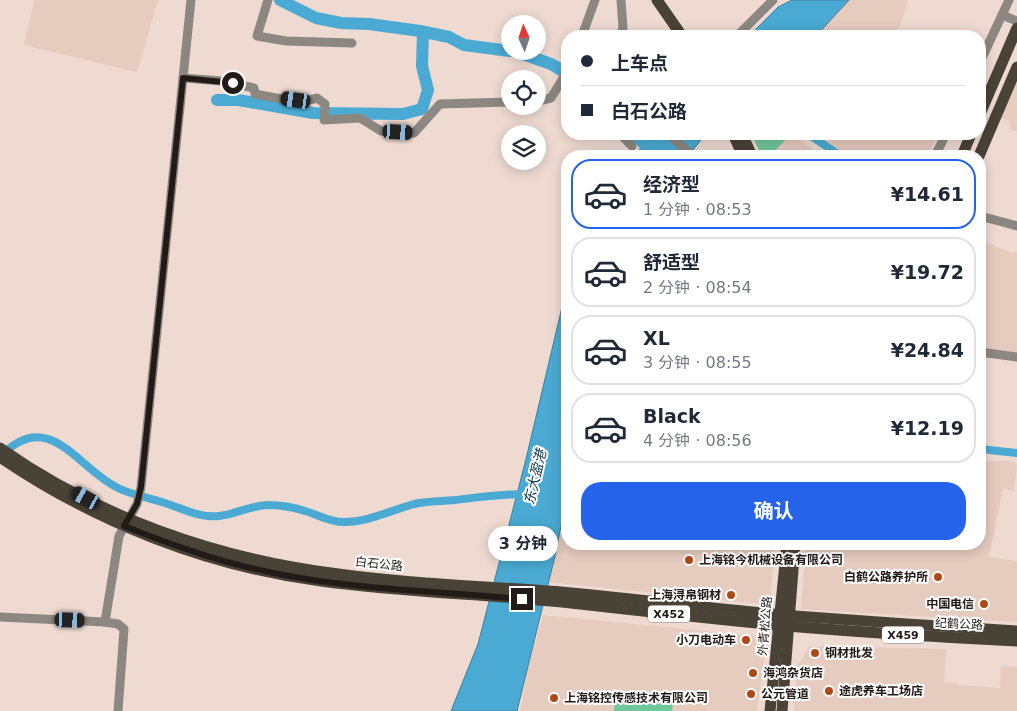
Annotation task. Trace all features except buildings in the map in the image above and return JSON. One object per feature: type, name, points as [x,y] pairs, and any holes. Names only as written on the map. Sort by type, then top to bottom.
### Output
[{"type":"main road","points":[[649,0],[669,30]]},
{"type":"main road","points":[[657,0],[678,30]]},
{"type":"main road","points":[[986,100],[1017,28]]},
{"type":"main road","points":[[986,140],[1017,67]]},
{"type":"main road","name":"白石公路","points":[[0,448],[13,462],[47,487],[221,561],[269,572],[357,586],[485,591],[784,620]]},
{"type":"main road","name":"白石公路","points":[[0,457],[13,462]]},
{"type":"main road","name":"外青松公路","points":[[770,711],[784,620],[790,560],[789,550]]},
{"type":"main road","name":"外青松公路","points":[[790,560],[794,550]]},
{"type":"main road","name":"外青松公路","points":[[782,711],[784,620]]},
{"type":"main road","name":"纪鹤公路","points":[[784,620],[1017,631]]},
{"type":"main road","name":"纪鹤公路","points":[[784,620],[1017,641]]},
{"type":"street","points":[[104,622],[119,536],[137,504],[141,487],[191,0]]},
{"type":"street","points":[[584,30],[595,0]]},
{"type":"street","points":[[621,0],[622,30]]},
{"type":"street","points":[[743,30],[773,0]]},
{"type":"street","points":[[986,49],[1009,0]]},
{"type":"street","points":[[268,1],[257,36],[286,41],[352,43]]},
{"type":"street","points":[[1002,15],[1017,21]]},
{"type":"street","points":[[183,78],[244,84],[254,88],[255,94],[309,101],[318,98],[325,104],[324,120],[360,118],[381,131],[414,133],[440,104],[501,102]]},
{"type":"street","points":[[546,99],[551,98],[561,89]]},
{"type":"street","points":[[626,140],[632,146]]},
{"type":"street","points":[[675,140],[686,150]]},
{"type":"street","points":[[986,218],[1017,226]]},
{"type":"street","points":[[986,353],[1017,357]]},
{"type":"street","points":[[0,617],[118,624],[124,629],[118,711]]},
{"type":"shaded area","points":[[34,0],[158,0],[137,72],[24,45]]},
{"type":"shaded area","points":[[849,0],[908,0],[901,24],[896,30],[822,30]]},
{"type":"shaded area","points":[[1017,74],[1017,131],[1009,129],[1011,122],[999,117]]},
{"type":"shaded area","points":[[785,140],[800,140],[815,150],[776,150]]},
{"type":"shaded area","points":[[825,140],[936,140],[930,150],[840,150]]},
{"type":"shaded area","points":[[986,242],[1012,253],[1017,252],[1017,354],[986,350]]},
{"type":"shaded area","points":[[986,461],[1012,461],[1017,465],[1014,491],[1003,489],[989,557],[1017,561],[1017,622],[801,609],[806,550],[986,550]]},
{"type":"shaded area","points":[[561,525],[561,550],[775,550],[770,605],[549,582]]},
{"type":"shaded area","points":[[543,615],[767,637],[757,711],[520,711],[529,664]]},
{"type":"shaded area","points":[[809,646],[946,649],[944,682],[957,683],[957,685],[1000,688],[1001,666],[1017,667],[1017,711],[794,711],[797,667]]},
{"type":"green space","points":[[754,140],[785,140],[776,150],[759,150]]},
{"type":"green space","points":[[616,691],[674,697],[672,711],[614,711]]},
{"type":"water","points":[[792,0],[849,0],[822,30],[755,30],[778,7]]},
{"type":"water","points":[[648,140],[701,140],[693,150],[639,150]]},
{"type":"water","name":"东大盈港","points":[[561,311],[561,526],[517,711],[451,711],[478,644],[526,459]]},
{"type":"waterway","points":[[280,0],[316,18],[341,23],[369,24],[420,31],[449,37],[464,45],[501,50]]},
{"type":"waterway","points":[[217,100],[238,100],[313,113],[403,114],[422,109],[428,90],[422,66],[423,32]]},
{"type":"waterway","points":[[540,60],[561,70]]},
{"type":"waterway","points":[[640,140],[644,144]]},
{"type":"waterway","points":[[817,140],[832,150]]},
{"type":"waterway","name":"东大盈港","points":[[3,454],[20,441],[35,437],[49,440],[63,447],[118,488],[204,516],[223,515],[257,506],[272,505],[296,508],[334,521],[344,522],[371,518],[419,503],[527,494]]},
{"type":"waterway","points":[[986,450],[1017,453]]},
{"type":"place","name":"上海铭今机械设备有限公司","points":[[689,560]]},
{"type":"place","name":"白鹤公路养护所","points":[[938,577]]},
{"type":"place","name":"上海浔帛钢材","points":[[731,595]]},
{"type":"place","name":"中国电信","points":[[984,604]]},
{"type":"place","name":"小刀电动车","points":[[746,640]]},
{"type":"place","name":"钢材批发","points":[[815,653]]},
{"type":"place","name":"海鸿杂货店","points":[[753,673]]},
{"type":"place","name":"途虎养车工场店","points":[[829,691]]},
{"type":"place","name":"公元管道","points":[[751,694]]},
{"type":"place","name":"上海铭控传感技术有限公司","points":[[554,698]]},
{"type":"route","points":[[233,83],[183,78],[141,487],[137,504],[124,526],[221,561],[269,572],[357,586],[522,599]]}]
